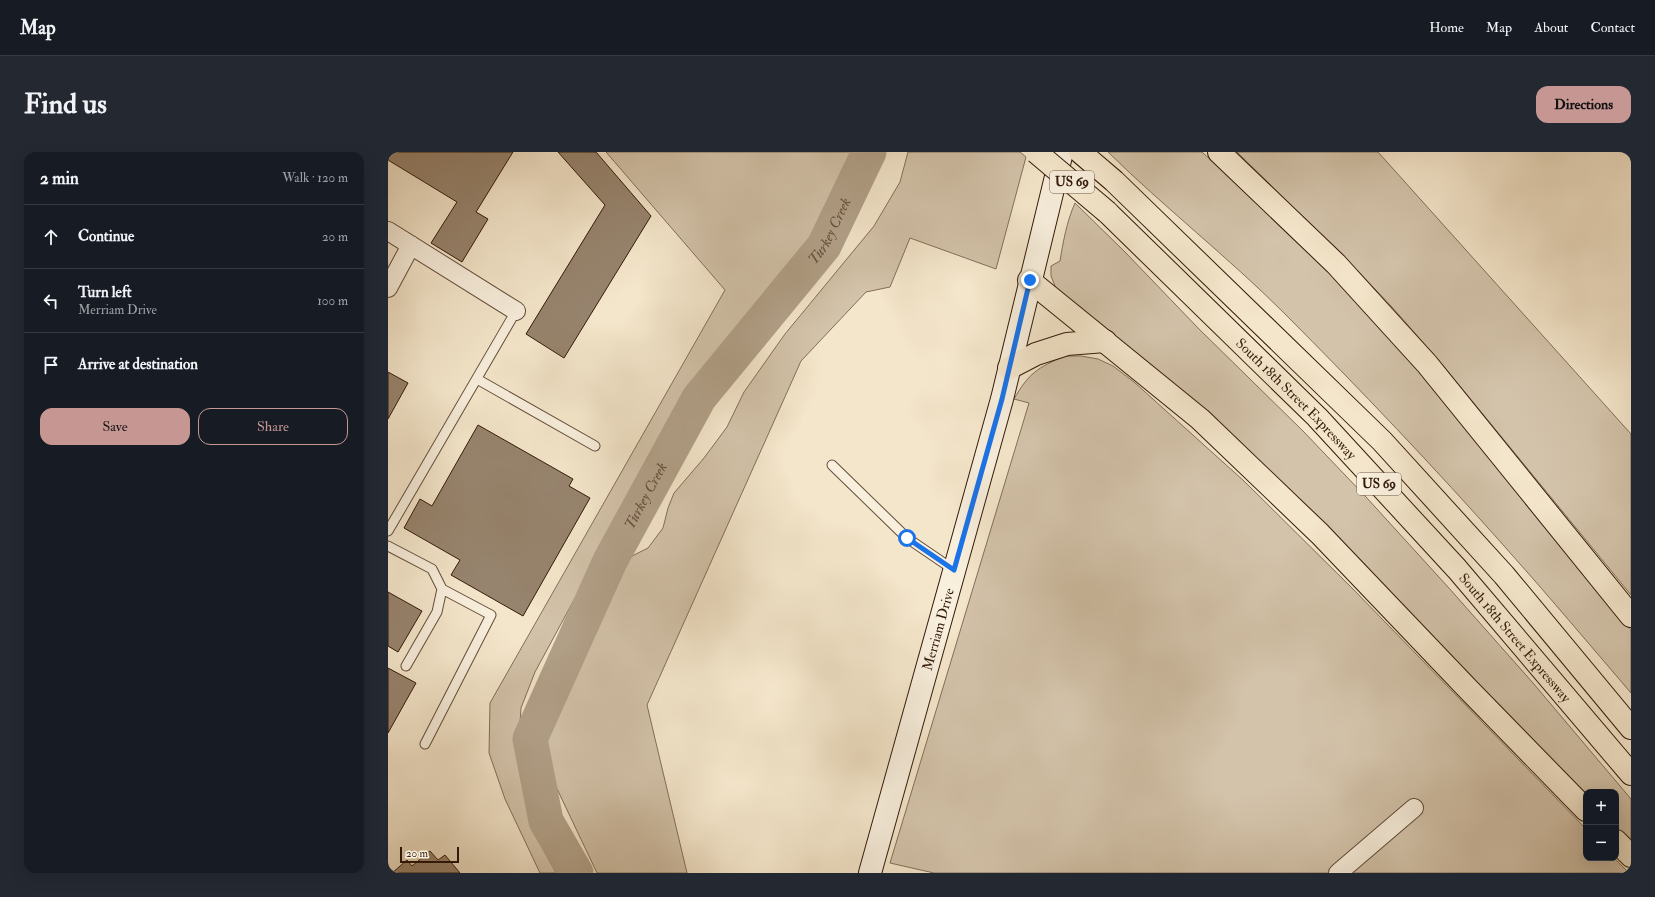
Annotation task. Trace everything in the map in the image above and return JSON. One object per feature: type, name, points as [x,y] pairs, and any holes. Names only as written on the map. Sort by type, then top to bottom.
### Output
[{"type":"highway","name":"South 18th Street Expressway","points":[[1036,152],[1107,212],[1317,417],[1457,569],[1631,774]]},
{"type":"highway","name":"South 18th Street Expressway","points":[[1080,152],[1114,181],[1382,441],[1504,575],[1631,728]]},
{"type":"highway","points":[[1219,152],[1336,264],[1426,364],[1631,616]]},
{"type":"highway","points":[[1030,280],[1200,420],[1320,534],[1583,807]]},
{"type":"highway","points":[[1009,368],[1036,354],[1067,344],[1105,341]]},
{"type":"highway","points":[[1619,843],[1631,856]]},
{"type":"main road","name":"Merriam Drive","points":[[870,873],[1009,368],[1062,152]]},
{"type":"street","points":[[388,231],[516,311]]},
{"type":"street","points":[[388,288],[412,245]]},
{"type":"street","points":[[1338,873],[1414,808]]},
{"type":"lane","points":[[388,531],[516,311]]},
{"type":"lane","points":[[477,379],[595,446]]},
{"type":"lane","points":[[832,465],[907,538],[954,570]]},
{"type":"lane","points":[[388,546],[432,569],[442,589],[491,615],[425,744]]},
{"type":"lane","points":[[406,666],[437,612],[442,589]]},
{"type":"shaded area","points":[[606,152],[859,152],[838,197],[806,251],[709,367],[674,415],[535,672],[521,708],[519,739],[521,760],[536,836],[556,873],[540,873],[505,799],[489,753],[490,703],[725,290]]},
{"type":"shaded area","points":[[908,152],[1020,152],[1026,157],[996,269],[910,238],[890,287],[866,292],[801,361],[647,705],[687,873],[597,873],[550,774],[545,732],[587,644],[602,600],[626,559],[648,548],[663,528],[668,508],[674,493],[704,458],[727,427],[744,392],[785,334],[874,226],[900,182]]},
{"type":"shaded area","points":[[1108,152],[1202,152],[1289,232],[1342,285],[1434,389],[1631,630],[1631,693],[1537,583],[1478,517],[1341,370],[1263,292]]},
{"type":"shaded area","points":[[1237,152],[1378,152],[1631,434],[1631,595],[1441,363],[1392,307],[1355,268]]},
{"type":"shaded area","points":[[1075,203],[1125,252],[1199,329],[1303,431],[1366,497],[1533,683],[1631,799],[1631,846],[1619,833],[1619,789],[1583,789],[1583,796],[1057,291],[1051,276],[1051,266],[1060,261]]},
{"type":"shaded area","points":[[1065,356],[1081,356],[1098,359],[1113,366],[1134,382],[1244,481],[1353,589],[1583,826],[1583,861],[1617,861],[1629,873],[934,873],[890,863],[1029,403],[1014,399],[1029,377],[1047,364]]},
{"type":"building","points":[[388,152],[513,152],[476,212],[488,219],[462,262],[431,243],[457,202],[388,160]]},
{"type":"building","points":[[558,152],[596,152],[651,216],[564,358],[526,334],[605,205]]},
{"type":"building","points":[[388,372],[408,383],[388,419]]},
{"type":"building","points":[[478,425],[573,479],[569,486],[590,498],[523,616],[451,575],[460,560],[404,528],[420,499],[432,506]]},
{"type":"building","points":[[388,592],[422,611],[398,652],[388,646]]},
{"type":"building","points":[[388,668],[416,683],[388,733]]},
{"type":"building","points":[[430,851],[438,860],[445,855],[460,873],[392,873],[407,860],[412,866]]},
{"type":"waterway","name":"Turkey Creek","points":[[576,873],[546,821],[530,739],[610,561],[699,398],[824,246],[869,152]]},
{"type":"route","points":[[907,538],[954,570],[1002,399],[1030,280]]}]
